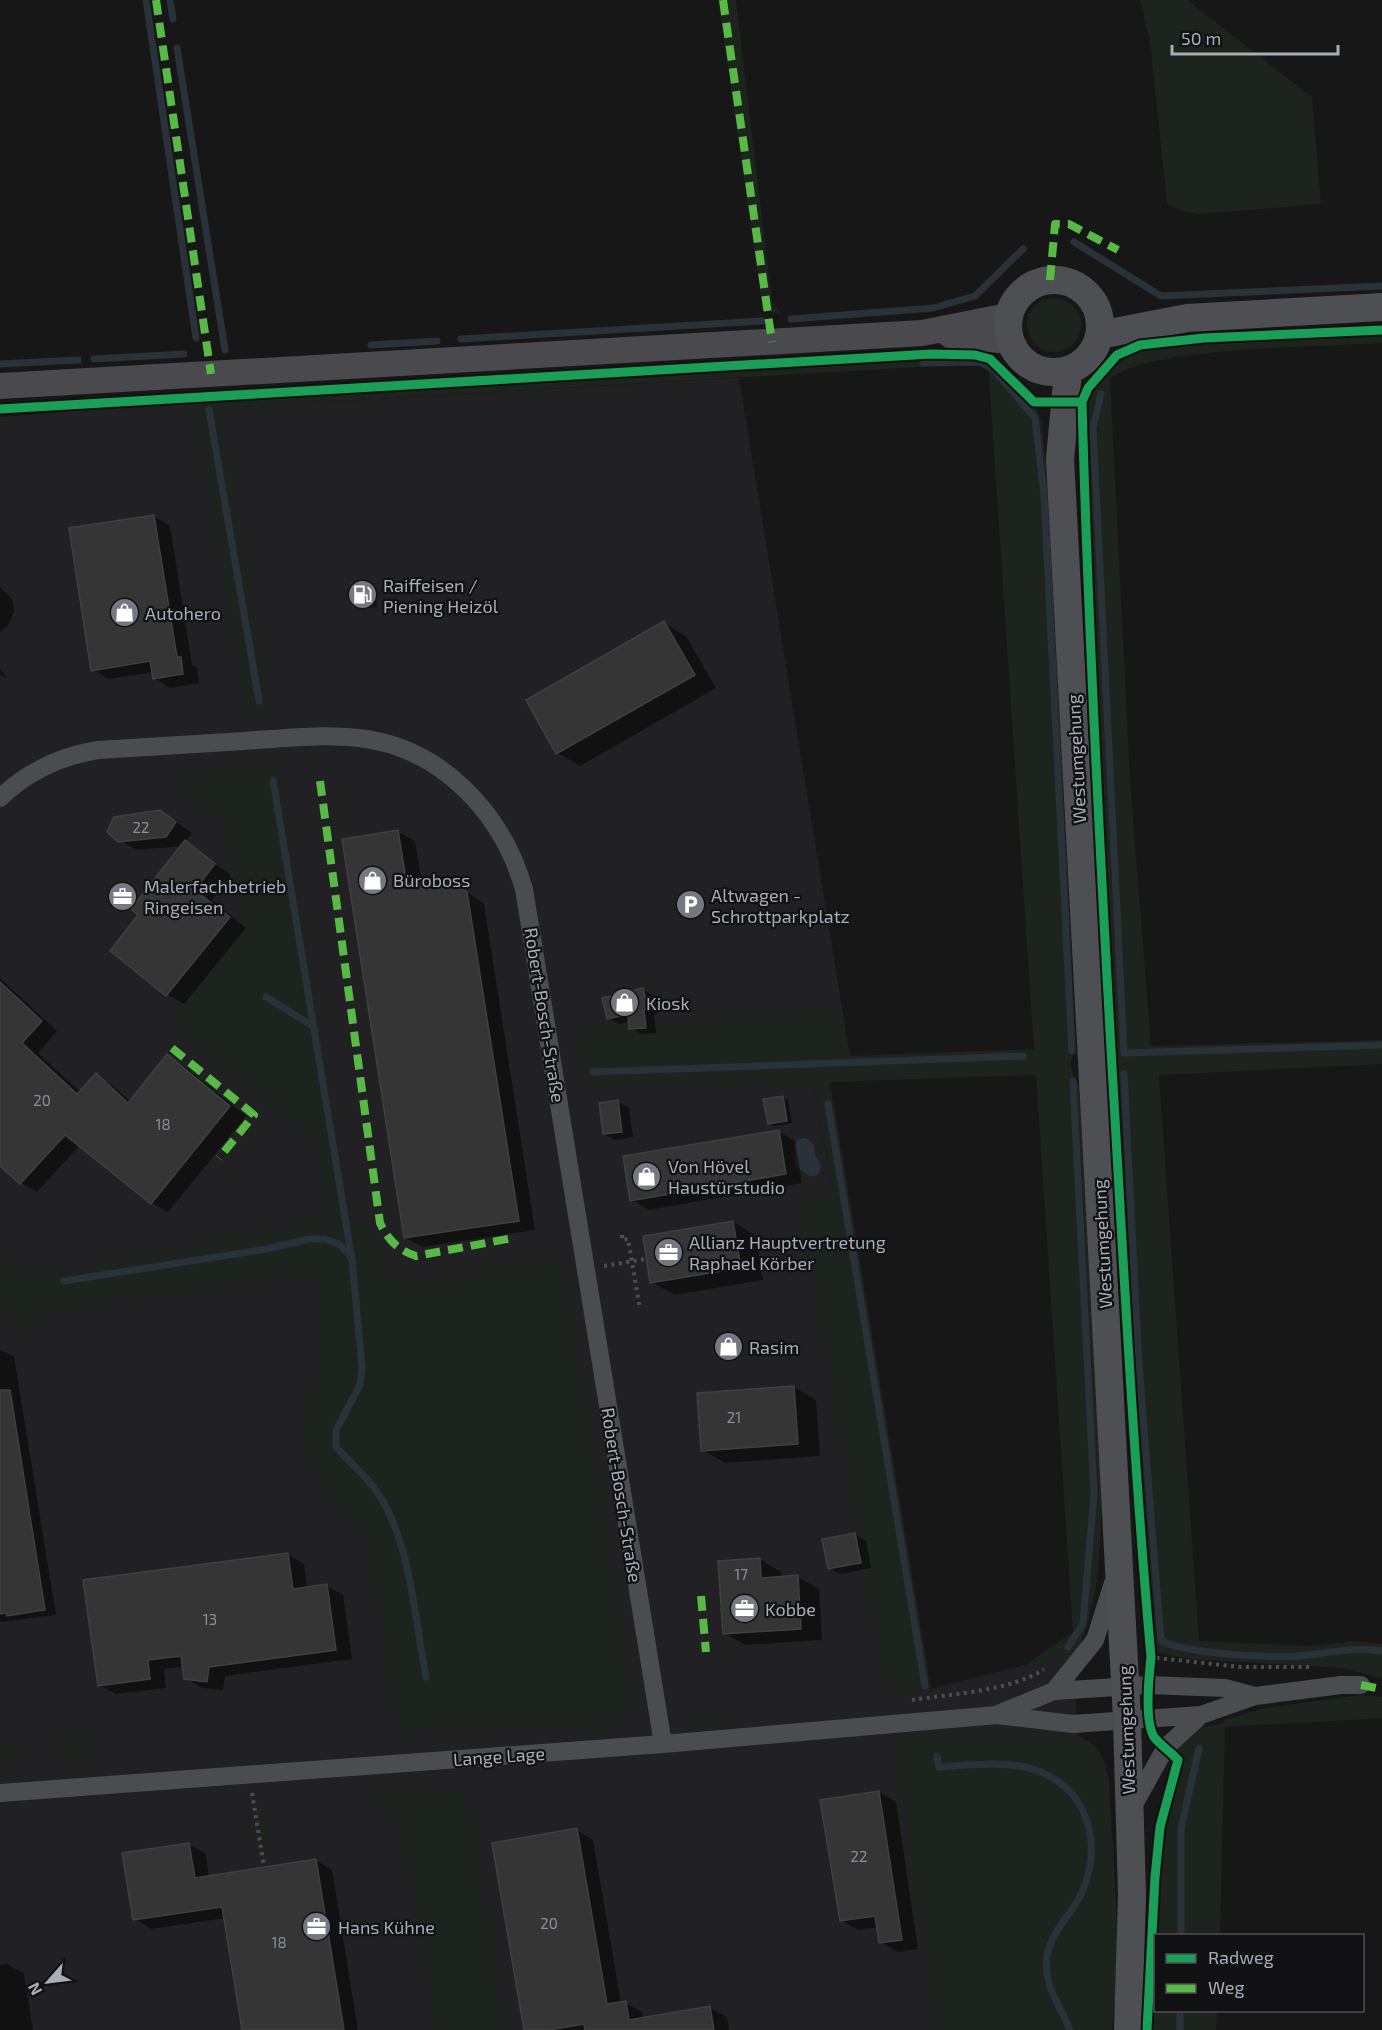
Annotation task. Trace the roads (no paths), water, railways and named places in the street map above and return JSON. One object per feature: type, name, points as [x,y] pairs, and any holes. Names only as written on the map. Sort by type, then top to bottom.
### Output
[{"type":"main road","points":[[1050,280],[1075,285],[1088,295],[1098,322],[1089,357],[1054,371],[1022,360],[1009,328],[1011,307],[1023,291],[1040,282],[1050,280]]},
{"type":"main road","points":[[1098,322],[1382,307]]},
{"type":"main road","points":[[0,386],[1009,328]]},
{"type":"main road","name":"Westumgehung","points":[[1054,371],[1119,1564],[1137,1686],[1126,1719],[1132,1961],[1128,2030]]},
{"type":"street","name":"Robert-Bosch-Straße","points":[[0,798],[21,779],[75,754],[98,750],[315,736],[361,738],[404,750],[442,770],[458,782],[484,809],[506,841],[524,889],[663,1744]]},
{"type":"street","name":"Lange Lage","points":[[1054,1692],[1095,1640],[1119,1564]]},
{"type":"street","points":[[1129,1812],[1166,1747],[1201,1715],[1255,1696],[1341,1685],[1361,1685]]},
{"type":"street","name":"Lange Lage","points":[[997,1715],[1054,1692],[1137,1686],[1225,1688],[1255,1696]]},
{"type":"street","name":"Lange Lage","points":[[0,1793],[663,1744],[997,1715],[1073,1724],[1201,1715]]},
{"type":"waterway","points":[[146,0],[196,338]]},
{"type":"waterway","points":[[170,0],[173,19]]},
{"type":"waterway","points":[[177,48],[225,350]]},
{"type":"waterway","points":[[1074,242],[1161,296],[1382,286]]},
{"type":"waterway","points":[[791,319],[933,308],[975,296],[1023,249]]},
{"type":"waterway","points":[[461,339],[762,321]]},
{"type":"waterway","points":[[371,345],[437,341]]},
{"type":"waterway","points":[[94,359],[184,354]]},
{"type":"waterway","points":[[0,364],[78,360]]},
{"type":"waterway","points":[[923,363],[979,362],[992,368],[1035,418],[1044,495],[1072,1051]]},
{"type":"waterway","points":[[1101,394],[1093,428],[1124,1053],[1382,1045]]},
{"type":"waterway","points":[[209,410],[259,701]]},
{"type":"waterway","points":[[273,780],[352,1260],[362,1367],[360,1385],[336,1430],[336,1447],[364,1476],[379,1495],[390,1515],[405,1559],[426,1677]]},
{"type":"waterway","points":[[266,997],[313,1026]]},
{"type":"waterway","points":[[593,1072],[1023,1056]]},
{"type":"waterway","points":[[1124,1074],[1139,1366],[1161,1641],[1191,1649],[1255,1656],[1294,1656],[1354,1650],[1382,1651]]},
{"type":"waterway","points":[[1068,1647],[1083,1624],[1094,1494],[1073,1081]]},
{"type":"waterway","points":[[828,1104],[925,1686]]},
{"type":"waterway","points":[[64,1281],[267,1249],[309,1239],[324,1239],[339,1244],[350,1256]]},
{"type":"waterway","points":[[1181,1934],[1181,1829],[1199,1748]]},
{"type":"waterway","points":[[937,1756],[939,1767],[1005,1764],[1043,1773],[1059,1782],[1072,1794],[1081,1807],[1091,1839],[1088,1873],[1079,1898],[1057,1930],[1049,1948],[1046,1967],[1053,1995],[1070,2030]]},
{"type":"waterway","points":[[1180,2012],[1180,2030]]},
{"type":"place","name":"Raiffeisen / Piening Heizöl","points":[[362,595]]},
{"type":"place","name":"Autohero","points":[[124,613]]},
{"type":"place","name":"Büroboss","points":[[372,880]]},
{"type":"place","name":"Malerfachbetrieb Ringeisen","points":[[123,896]]},
{"type":"place","name":"Altwagen - Schrottparkplatz","points":[[690,905]]},
{"type":"place","name":"Kiosk","points":[[625,1003]]},
{"type":"place","name":"Von Hövel Haustürstudio","points":[[647,1176]]},
{"type":"place","name":"Allianz Hauptvertretung Raphael Körber","points":[[668,1252]]},
{"type":"place","name":"Rasim","points":[[728,1347]]},
{"type":"place","name":"Kobbe","points":[[744,1609]]},
{"type":"place","name":"Hans Kühne","points":[[317,1927]]}]
